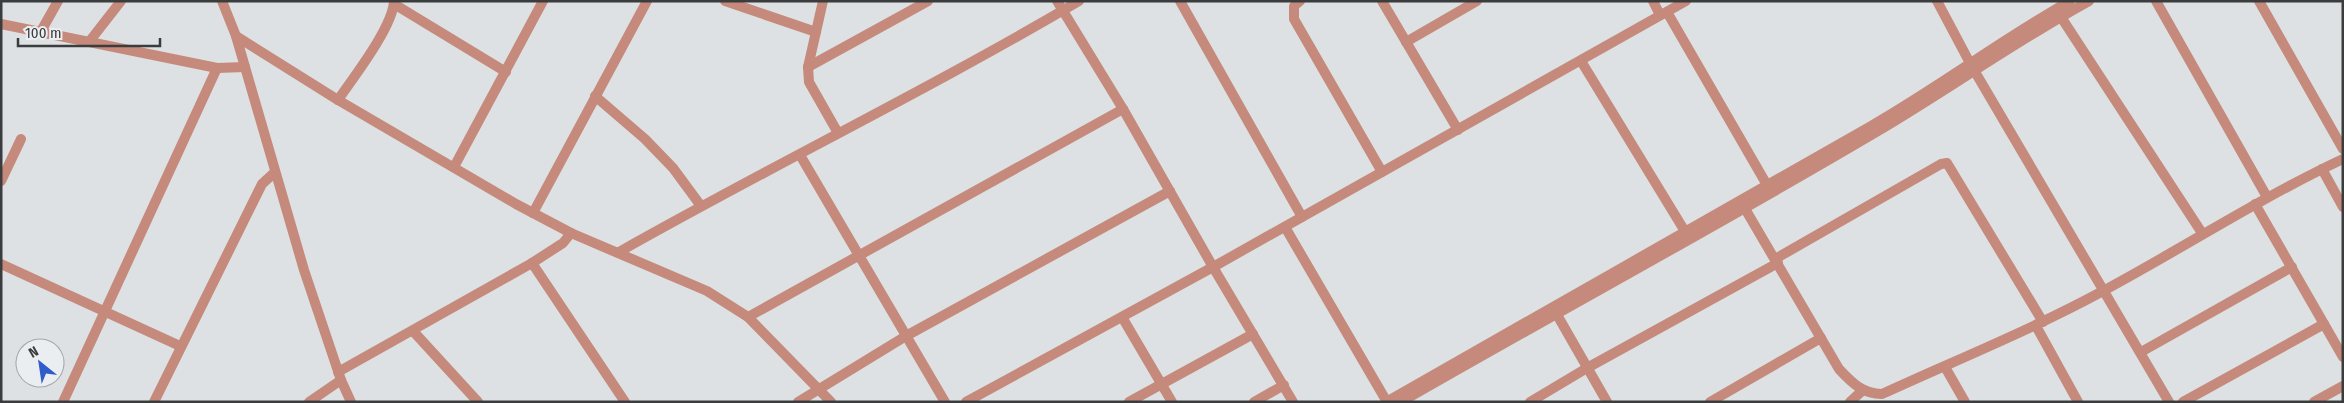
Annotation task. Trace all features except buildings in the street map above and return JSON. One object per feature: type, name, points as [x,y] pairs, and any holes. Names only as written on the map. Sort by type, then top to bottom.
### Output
[{"type":"street","points":[[40,33],[58,1]]},
{"type":"street","points":[[89,42],[121,1]]},
{"type":"street","points":[[222,1],[236,36],[274,173],[340,376],[351,402]]},
{"type":"street","points":[[454,168],[543,1]]},
{"type":"street","points":[[533,214],[647,1]]},
{"type":"street","points":[[725,1],[816,32]]},
{"type":"street","points":[[823,1],[808,67],[809,82],[838,133]]},
{"type":"street","points":[[808,67],[928,1]]},
{"type":"street","points":[[1057,1],[1123,109],[1293,402]]},
{"type":"street","points":[[619,252],[701,206],[800,155],[1079,1]]},
{"type":"street","points":[[1180,1],[1302,217]]},
{"type":"street","points":[[1300,1],[1294,6],[1294,20],[1382,172]]},
{"type":"street","points":[[1382,1],[1458,130]]},
{"type":"street","points":[[1406,42],[1477,1]]},
{"type":"street","points":[[1653,1],[1664,13],[1767,185]]},
{"type":"street","points":[[966,402],[1285,227],[1686,1]]},
{"type":"street","points":[[1937,1],[1973,69],[2169,402]]},
{"type":"street","points":[[1401,402],[1556,313],[1767,185],[2002,52],[2055,9],[2070,1]]},
{"type":"street","points":[[2055,9],[2089,1]]},
{"type":"street","points":[[2156,1],[2267,197]]},
{"type":"street","points":[[2259,1],[2343,149]]},
{"type":"street","points":[[338,100],[380,36],[394,3],[506,72]]},
{"type":"street","points":[[2055,9],[2202,233]]},
{"type":"street","points":[[1,24],[217,68],[245,67]]},
{"type":"street","points":[[236,36],[338,100],[533,214],[571,233],[706,291],[748,317],[831,402]]},
{"type":"street","points":[[1581,61],[1687,235]]},
{"type":"street","points":[[63,402],[217,68]]},
{"type":"street","points":[[1285,227],[1387,402],[1687,235],[1744,207],[1877,132],[1973,69]]},
{"type":"street","points":[[595,96],[645,139],[673,168],[701,206]]},
{"type":"street","points":[[748,317],[1123,109]]},
{"type":"street","points":[[1,181],[21,139]]},
{"type":"street","points":[[800,155],[945,402]]},
{"type":"street","points":[[1744,207],[1840,369],[1853,384],[1868,393],[1882,394],[2039,324],[2104,290],[2267,197],[2343,159]]},
{"type":"street","points":[[1530,402],[1777,261],[1941,164],[1947,163],[2039,324],[2078,402]]},
{"type":"street","points":[[2322,169],[2343,207]]},
{"type":"street","points":[[154,402],[180,346],[262,184],[274,173]]},
{"type":"street","points":[[798,402],[818,388],[906,336],[1170,192]]},
{"type":"street","points":[[2256,204],[2343,357]]},
{"type":"street","points":[[309,402],[340,376],[413,331],[532,264],[563,243],[571,233]]},
{"type":"street","points":[[1,264],[180,346]]},
{"type":"street","points":[[532,264],[625,402]]},
{"type":"street","points":[[2141,352],[2292,267]]},
{"type":"street","points":[[1556,313],[1607,402]]},
{"type":"street","points":[[1122,317],[1172,402]]},
{"type":"street","points":[[2183,402],[2324,324]]},
{"type":"street","points":[[413,331],[478,402]]},
{"type":"street","points":[[1129,402],[1253,334]]},
{"type":"street","points":[[1710,402],[1821,338]]},
{"type":"street","points":[[1945,367],[1965,402]]},
{"type":"street","points":[[1254,402],[1284,385]]},
{"type":"street","points":[[2314,402],[2343,386]]},
{"type":"street","points":[[1850,402],[1863,390]]}]
